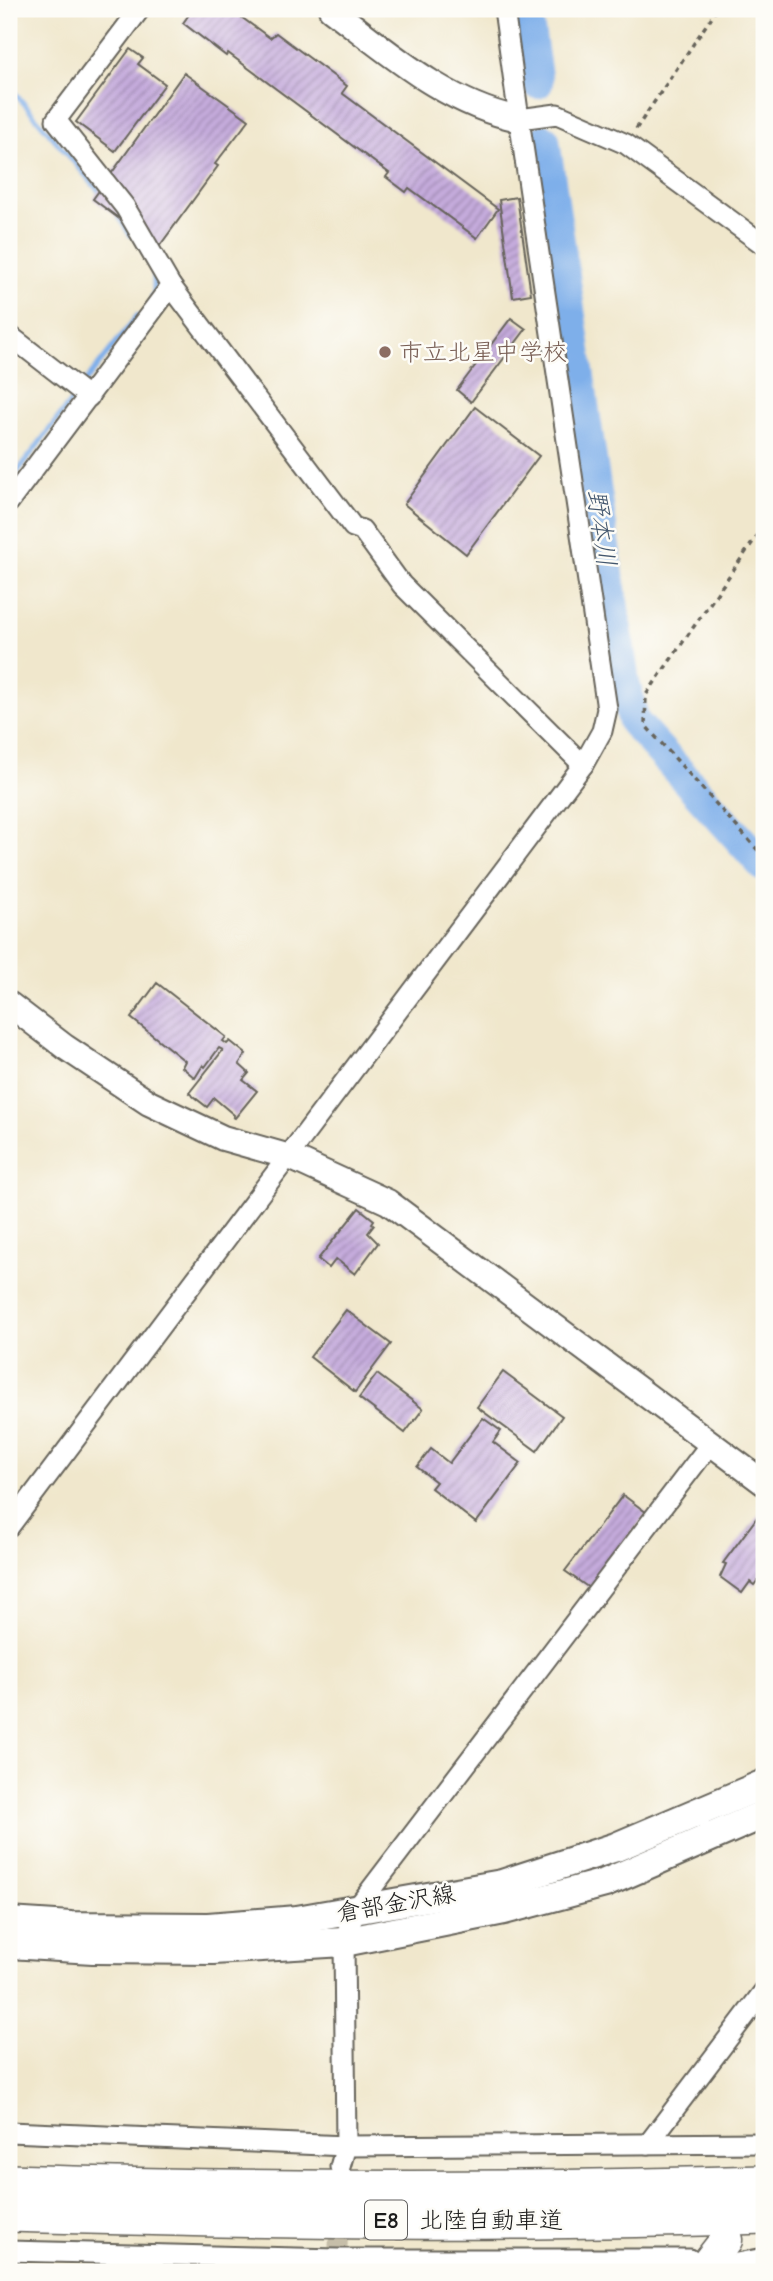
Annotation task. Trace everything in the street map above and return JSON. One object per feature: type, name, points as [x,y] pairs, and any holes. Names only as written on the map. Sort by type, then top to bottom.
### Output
[{"type":"highway","name":"北陸自動車道","points":[[9,2183],[167,2188],[427,2190],[764,2184]]},
{"type":"highway","name":"北陸自動車道","points":[[9,2213],[420,2221],[764,2216]]},
{"type":"main road","name":"倉部金沢線","points":[[9,1922],[71,1926],[208,1927],[297,1920],[502,1884],[616,1847],[764,1784]]},
{"type":"main road","name":"倉部金沢線","points":[[9,1944],[93,1949],[213,1950],[344,1942],[504,1910],[605,1882],[764,1814]]},
{"type":"main road","points":[[701,2272],[726,2240]]},
{"type":"street","points":[[140,9],[56,120],[125,207],[171,286],[354,527],[362,530],[402,585],[583,765]]},
{"type":"street","points":[[331,9],[422,77],[493,114],[519,119],[557,114],[626,144],[764,245]]},
{"type":"street","points":[[9,1527],[583,765],[602,731],[607,709],[503,9]]},
{"type":"street","points":[[9,502],[171,286]]},
{"type":"street","points":[[9,335],[89,397]]},
{"type":"street","points":[[9,1004],[65,1047],[149,1103],[223,1138],[290,1157],[388,1202],[764,1483]]},
{"type":"street","points":[[340,2167],[346,2146],[344,1942],[356,1909],[711,1443]]},
{"type":"street","points":[[648,2144],[764,1992]]},
{"type":"street","points":[[9,2132],[346,2146],[764,2143]]},
{"type":"street","points":[[9,2251],[338,2260],[690,2259],[681,2272]]},
{"type":"street","points":[[726,2272],[738,2263],[764,2259]]},
{"type":"path","points":[[626,144],[717,9]]},
{"type":"path","points":[[764,526],[646,695],[645,725],[764,857]]},
{"type":"building","points":[[193,9],[230,9],[270,38],[276,33],[347,86],[342,93],[498,209],[477,238],[409,188],[406,192],[386,177],[389,173],[228,53],[226,56],[183,23]]},
{"type":"building","points":[[130,49],[143,58],[138,64],[165,84],[115,151],[76,122]]},
{"type":"building","points":[[184,73],[249,120],[215,164],[218,166],[158,248],[93,199]]},
{"type":"building","points":[[517,197],[531,294],[513,297],[499,200]]},
{"type":"building","points":[[511,318],[526,329],[471,402],[457,390]]},
{"type":"building","points":[[475,407],[539,456],[466,554],[404,504]]},
{"type":"building","points":[[157,983],[226,1037],[223,1041],[227,1044],[230,1041],[246,1054],[239,1064],[249,1073],[243,1080],[257,1091],[235,1118],[214,1098],[207,1107],[189,1093],[223,1050],[219,1048],[195,1078],[182,1067],[185,1061],[131,1018]]},
{"type":"building","points":[[359,1208],[374,1220],[368,1233],[378,1243],[355,1274],[336,1259],[329,1268],[318,1259]]},
{"type":"building","points":[[346,1310],[391,1344],[355,1392],[310,1357]]},
{"type":"building","points":[[503,1372],[562,1416],[537,1451],[477,1407]]},
{"type":"building","points":[[377,1374],[423,1409],[405,1433],[359,1398]]},
{"type":"building","points":[[483,1418],[501,1431],[493,1442],[521,1463],[476,1523],[431,1488],[436,1482],[417,1467],[431,1449],[449,1463]]},
{"type":"building","points":[[623,1495],[647,1513],[589,1588],[565,1571]]},
{"type":"building","points":[[764,1508],[764,1572],[754,1585],[750,1582],[742,1593],[720,1577],[726,1564],[723,1563]]},
{"type":"waterway","name":"野本川","points":[[526,9],[537,83]]},
{"type":"waterway","points":[[9,86],[102,195]]},
{"type":"waterway","name":"野本川","points":[[544,140],[624,683],[634,722],[764,866]]},
{"type":"waterway","points":[[119,217],[130,235]]},
{"type":"waterway","points":[[152,297],[154,273]]},
{"type":"waterway","points":[[86,381],[137,316]]},
{"type":"waterway","points":[[9,483],[74,397]]},
{"type":"tunnel","points":[[338,2248],[339,2214]]},
{"type":"place","name":"市立北星中学校","points":[[385,352]]}]
